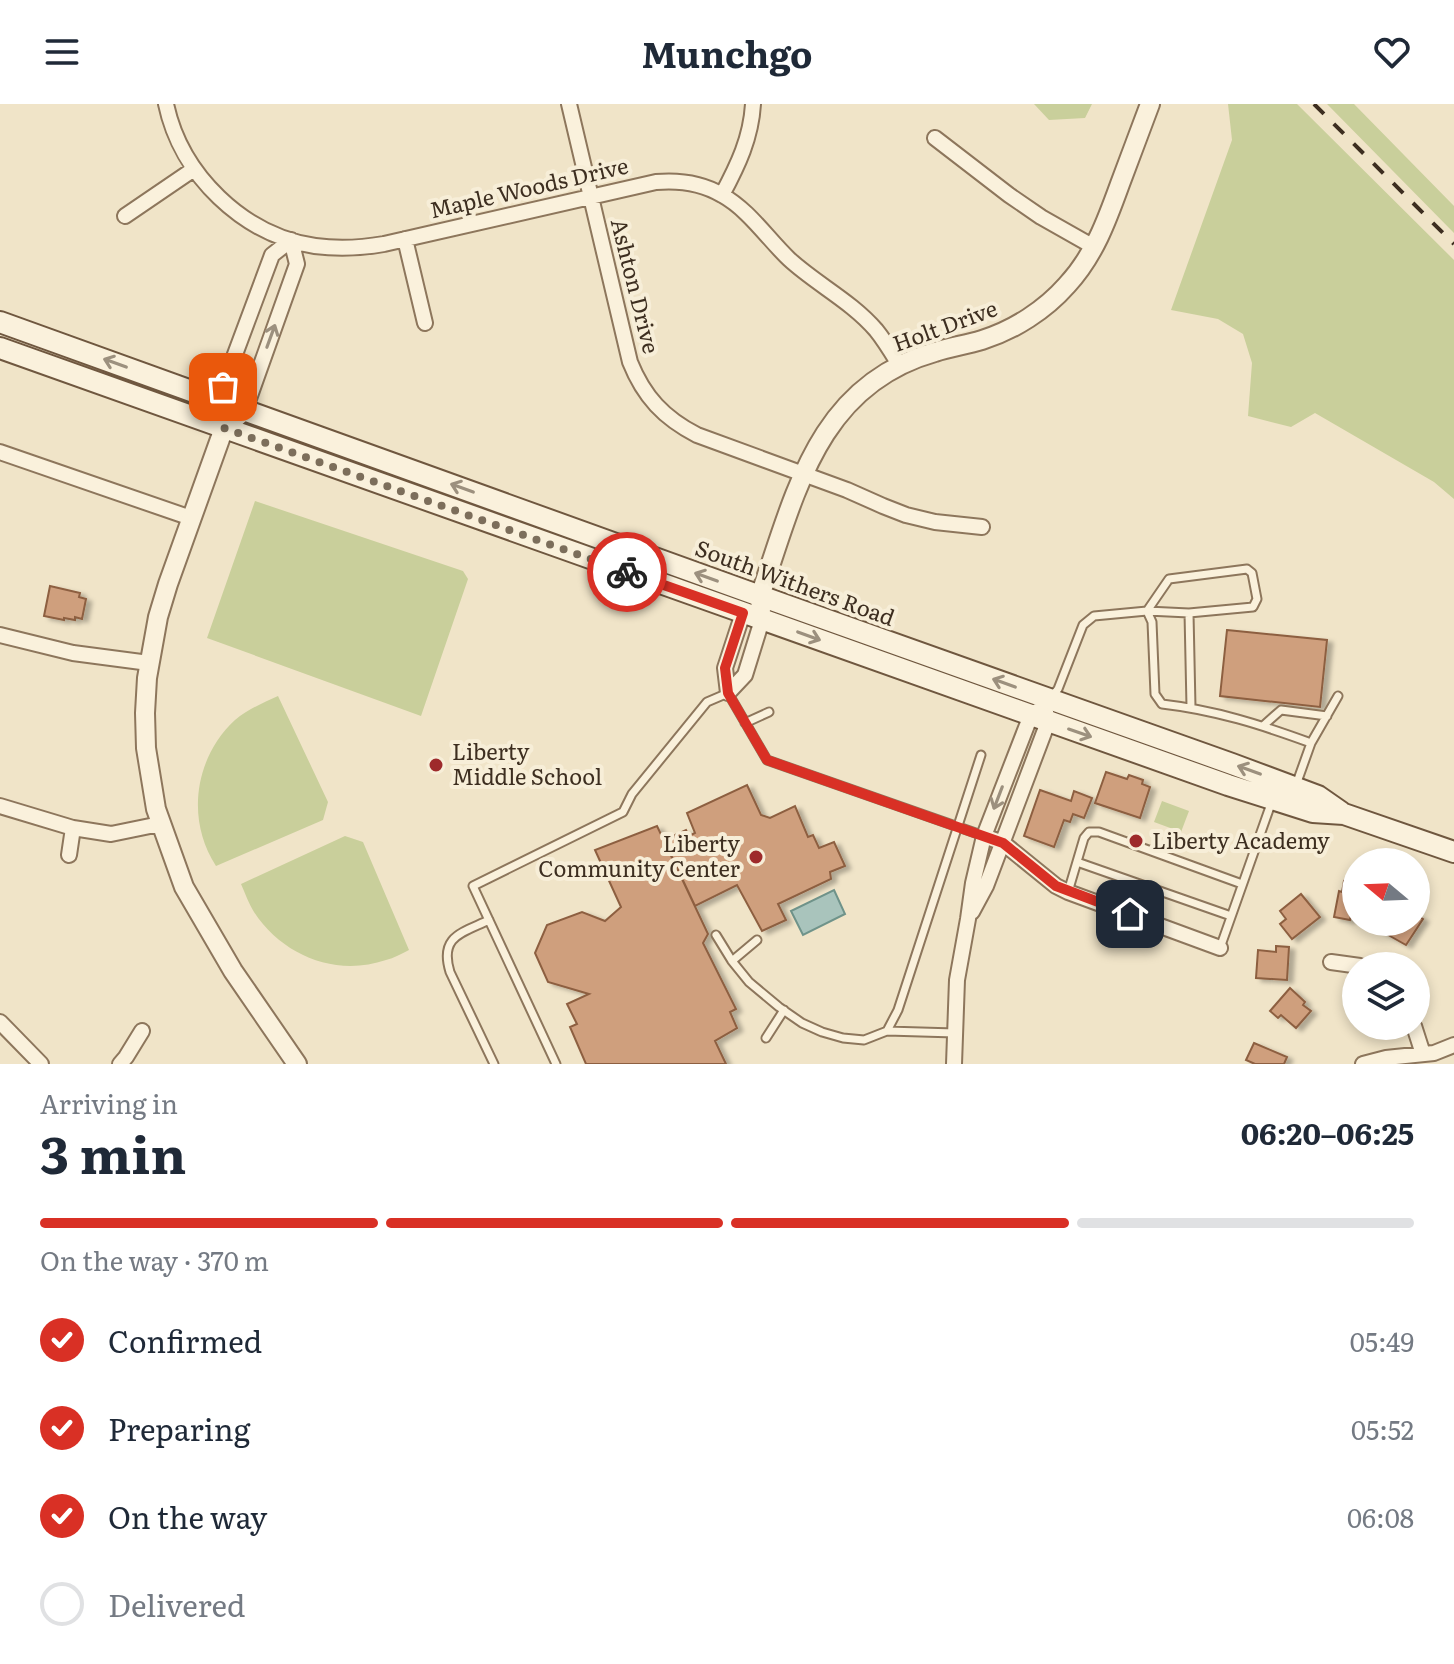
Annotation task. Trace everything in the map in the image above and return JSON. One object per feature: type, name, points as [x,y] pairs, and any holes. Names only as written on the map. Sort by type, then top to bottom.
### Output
[{"type":"main road","name":"South Withers Road","points":[[0,322],[760,596],[1273,799],[1313,812],[1344,814],[1454,852]]},
{"type":"main road","name":"South Withers Road","points":[[0,348],[753,616],[1296,787],[1318,796],[1344,814]]},
{"type":"street","name":"Maple Woods Drive","points":[[166,104],[175,133],[194,169],[209,188],[243,217],[262,228],[313,245],[364,247],[656,182],[695,184],[722,195],[748,215],[800,269],[874,328],[900,366]]},
{"type":"street","name":"Ashton Drive","points":[[569,104],[630,362],[649,399],[670,419],[697,435],[803,473],[906,515],[982,527]]},
{"type":"street","points":[[722,195],[744,153],[753,104]]},
{"type":"street","name":"Holt Drive","points":[[728,693],[725,668],[753,616],[803,473],[816,447],[842,410],[878,378],[900,366],[1009,329],[1050,303],[1067,286],[1103,231],[1150,104]]},
{"type":"street","points":[[935,138],[1041,217],[1094,247]]},
{"type":"street","points":[[125,216],[194,169]]},
{"type":"street","points":[[405,239],[425,323]]},
{"type":"street","points":[[224,428],[218,400],[272,255],[291,240],[297,264],[245,410],[224,428],[158,617],[149,663],[145,713],[146,748],[154,798],[184,887],[233,971],[297,1064]]},
{"type":"street","points":[[0,452],[191,518]]},
{"type":"street","points":[[0,635],[73,653],[149,663]]},
{"type":"street","points":[[954,1064],[957,980],[984,836],[1044,710]]},
{"type":"street","points":[[968,919],[986,886],[1003,843],[1044,710]]},
{"type":"street","points":[[0,806],[73,828],[111,834],[161,826]]},
{"type":"street","points":[[69,855],[73,828]]},
{"type":"street","points":[[984,836],[1003,843],[1056,886],[1068,892],[1220,948]]},
{"type":"street","points":[[1331,962],[1342,964]]},
{"type":"street","points":[[0,1022],[41,1064]]},
{"type":"street","points":[[120,1064],[142,1031]]},
{"type":"street","points":[[1418,1040],[1423,1054]]},
{"type":"street","points":[[1363,1064],[1386,1058],[1434,1053],[1454,1045]]},
{"type":"lane","points":[[1044,710],[1058,689],[1083,625],[1094,616],[1253,607],[1257,599],[1252,573],[1247,569],[1169,579],[1147,611]]},
{"type":"lane","points":[[1147,611],[1152,622],[1155,694],[1162,704],[1228,715],[1311,743]]},
{"type":"lane","points":[[1189,613],[1191,707]]},
{"type":"lane","points":[[556,1064],[473,886],[623,812],[632,794],[707,702],[728,693],[767,760],[984,836]]},
{"type":"lane","points":[[1296,787],[1311,743],[1338,696]]},
{"type":"lane","points":[[1264,725],[1281,710],[1327,716]]},
{"type":"lane","points":[[745,723],[769,712]]},
{"type":"lane","points":[[887,1031],[898,1010],[981,755]]},
{"type":"lane","points":[[1220,948],[1273,799]]},
{"type":"lane","points":[[1068,892],[1084,838],[1089,832],[1099,832],[1242,884]]},
{"type":"lane","points":[[1077,862],[1231,916]]},
{"type":"lane","points":[[489,920],[458,935],[448,945],[446,958],[494,1064]]},
{"type":"lane","points":[[716,935],[749,982],[802,1023],[822,1032],[864,1040],[887,1031],[955,1033]]},
{"type":"lane","points":[[732,961],[757,940]]},
{"type":"lane","points":[[766,1038],[784,1010]]},
{"type":"green space","points":[[1034,104],[1092,104],[1085,118],[1049,120]]},
{"type":"green space","points":[[1228,104],[1297,104],[1454,260],[1454,499],[1434,482],[1315,413],[1291,427],[1248,416],[1252,363],[1243,334],[1218,319],[1171,310],[1232,140]]},
{"type":"green space","points":[[1327,104],[1354,104],[1454,206],[1454,233]]},
{"type":"green space","points":[[255,501],[463,571],[468,579],[421,716],[207,638]]},
{"type":"green space","points":[[278,696],[328,802],[323,820],[216,866],[207,848],[198,810],[203,771],[221,735],[235,720]]},
{"type":"green space","points":[[1162,801],[1189,811],[1181,832],[1154,822]]},
{"type":"green space","points":[[345,836],[363,842],[409,950],[367,965],[330,964],[295,951],[266,927],[252,909],[241,884]]},
{"type":"water","points":[[834,890],[845,914],[803,935],[791,911]]},
{"type":"building","points":[[50,586],[80,593],[79,597],[86,599],[82,619],[64,620],[44,616]]},
{"type":"building","points":[[1227,630],[1327,640],[1320,707],[1220,696]]},
{"type":"building","points":[[1106,772],[1127,779],[1129,775],[1143,780],[1142,784],[1150,787],[1140,818],[1095,803]]},
{"type":"building","name":"Liberty Community Center","points":[[747,785],[761,815],[770,818],[795,806],[808,837],[813,835],[819,848],[834,842],[845,866],[830,872],[831,879],[778,904],[786,920],[762,931],[737,885],[695,906],[664,840],[686,830],[689,836],[695,833],[687,813]]},
{"type":"building","points":[[1040,790],[1071,801],[1074,791],[1092,798],[1084,818],[1073,814],[1070,822],[1064,820],[1054,847],[1024,836]]},
{"type":"building","name":"Liberty Middle School","points":[[657,826],[708,934],[703,943],[736,1009],[730,1012],[737,1028],[715,1041],[726,1064],[586,1064],[570,1027],[577,1024],[567,1004],[589,994],[548,982],[535,953],[547,925],[582,912],[605,921],[621,907],[595,850]]},
{"type":"building","points":[[1339,891],[1342,892],[1342,918],[1334,917]]},
{"type":"building","points":[[1301,894],[1320,917],[1292,939],[1280,924],[1286,919],[1280,911]]},
{"type":"building","points":[[1390,936],[1412,936],[1406,945]]},
{"type":"building","points":[[1276,946],[1289,947],[1287,980],[1256,978],[1258,950],[1276,952]]},
{"type":"building","points":[[1290,988],[1311,1011],[1296,1028],[1281,1015],[1278,1018],[1270,1011]]},
{"type":"building","points":[[1254,1043],[1287,1057],[1284,1064],[1255,1064],[1246,1060]]},
{"type":"railway","points":[[1314,104],[1454,244]]},
{"type":"way so far","points":[[223,387],[218,400],[224,428],[627,572]]},
{"type":"place","name":"Liberty Middle School","points":[[436,765]]},
{"type":"place","name":"Liberty Academy","points":[[1136,841]]},
{"type":"place","name":"Liberty Community Center","points":[[756,857]]},
{"type":"route","points":[[627,572],[743,613],[725,668],[728,693],[767,760],[1003,843],[1056,886],[1130,914]]}]
